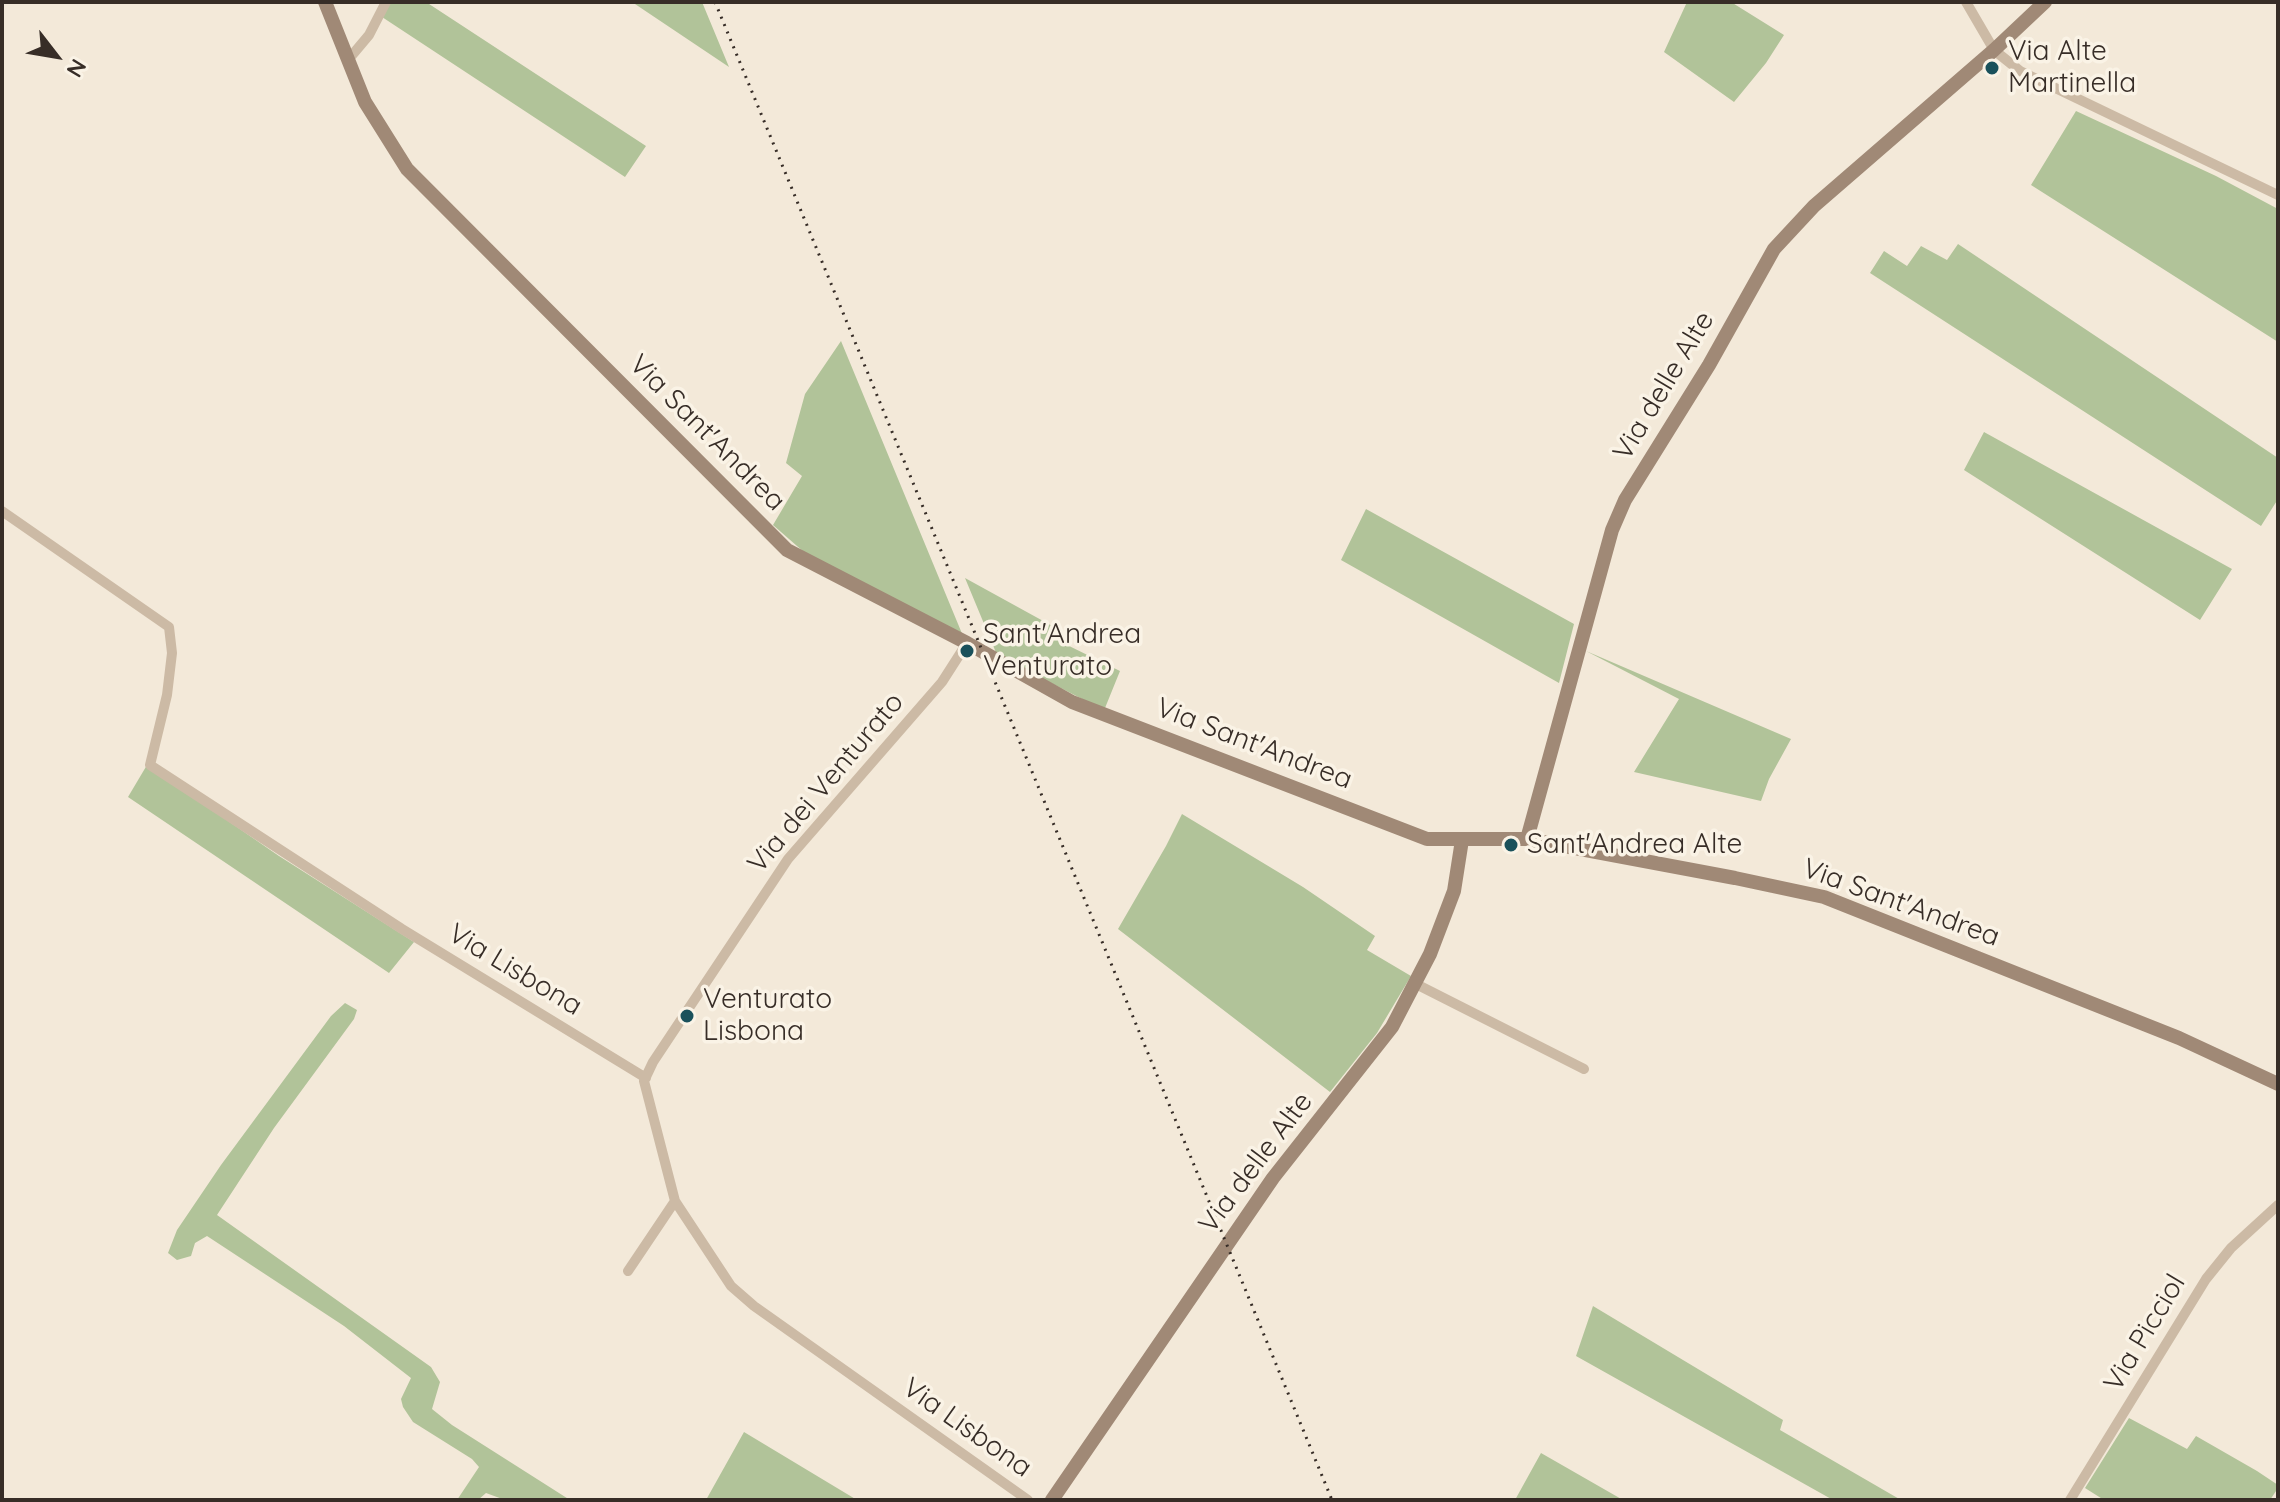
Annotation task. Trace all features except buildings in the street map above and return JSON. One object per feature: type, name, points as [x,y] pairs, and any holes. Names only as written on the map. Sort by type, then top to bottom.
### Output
[{"type":"street","name":"Via Sant'Andrea","points":[[325,2],[365,102],[407,169],[787,550],[967,643],[1072,702],[1427,839],[1527,839],[1824,897],[2179,1038],[2278,1084]]},
{"type":"street","points":[[348,60],[369,35],[386,2]]},
{"type":"street","points":[[1966,2],[1994,50],[2020,71],[2278,195]]},
{"type":"street","name":"Via delle Alte","points":[[1527,839],[1612,530],[1625,500],[1709,365],[1774,249],[1814,206],[2045,2]]},
{"type":"street","name":"Via Lisbona","points":[[2,511],[169,627],[172,653],[167,695],[150,765],[402,929],[646,1078],[647,1099],[675,1201],[731,1286],[754,1306],[1028,1500]]},
{"type":"street","name":"Via dei Venturato","points":[[646,1078],[788,859],[942,682],[967,643]]},
{"type":"street","name":"Via delle Alte","points":[[1052,1500],[1273,1178],[1392,1027],[1416,984],[1454,891],[1462,840]]},
{"type":"street","points":[[1416,984],[1584,1069]]},
{"type":"street","points":[[628,1271],[675,1201]]},
{"type":"street","name":"Via Picciol","points":[[2070,1500],[2206,1279],[2231,1248],[2278,1205]]},
{"type":"green space","points":[[390,2],[426,2],[646,146],[625,177],[382,17]]},
{"type":"green space","points":[[632,2],[702,2],[729,67]]},
{"type":"green space","points":[[1687,2],[1731,2],[1784,35],[1734,102],[1664,52]]},
{"type":"green space","points":[[2076,111],[2216,176],[2278,209],[2278,342],[2031,185]]},
{"type":"green space","points":[[1958,244],[2278,458],[2278,499],[2261,526],[1870,273],[1884,251],[1907,266],[1921,246],[1947,260]]},
{"type":"green space","points":[[841,341],[963,636],[813,560],[773,525],[802,476],[786,463],[805,394]]},
{"type":"green space","points":[[1984,432],[2232,569],[2200,620],[1964,470]]},
{"type":"green space","points":[[1366,509],[1574,624],[1559,683],[1341,560]]},
{"type":"green space","points":[[965,578],[1065,633],[1061,642],[1120,671],[1105,708],[997,655]]},
{"type":"green space","points":[[1586,651],[1791,739],[1761,801],[1634,772],[1679,699]]},
{"type":"green space","points":[[147,765],[279,856],[414,942],[389,973],[128,797]]},
{"type":"green space","points":[[1182,814],[1303,887],[1375,936],[1367,950],[1411,976],[1377,1033],[1330,1092],[1118,929]]},
{"type":"green space","points":[[345,1003],[357,1010],[354,1019],[274,1128],[217,1215],[431,1367],[440,1382],[432,1409],[570,1500],[505,1500],[486,1493],[478,1500],[457,1500],[479,1467],[472,1459],[413,1422],[401,1399],[411,1378],[344,1326],[207,1236],[195,1243],[191,1256],[177,1260],[168,1253],[177,1230],[221,1165],[331,1016]]},
{"type":"green space","points":[[1593,1306],[1783,1420],[1780,1430],[1901,1500],[1833,1500],[1576,1356]]},
{"type":"green space","points":[[2129,1418],[2187,1449],[2196,1436],[2257,1471],[2278,1488],[2270,1500],[2104,1500],[2085,1488]]},
{"type":"green space","points":[[744,1432],[857,1500],[706,1500]]},
{"type":"green space","points":[[1541,1453],[1623,1500],[1515,1500]]},
{"type":"railway","points":[[715,2],[1332,1500]]},
{"type":"place","name":"Via Alte Martinella","points":[[1992,68]]},
{"type":"place","name":"Sant'Andrea Venturato","points":[[967,651]]},
{"type":"place","name":"Sant'Andrea Alte","points":[[1511,845]]},
{"type":"place","name":"Venturato Lisbona","points":[[687,1016]]}]
